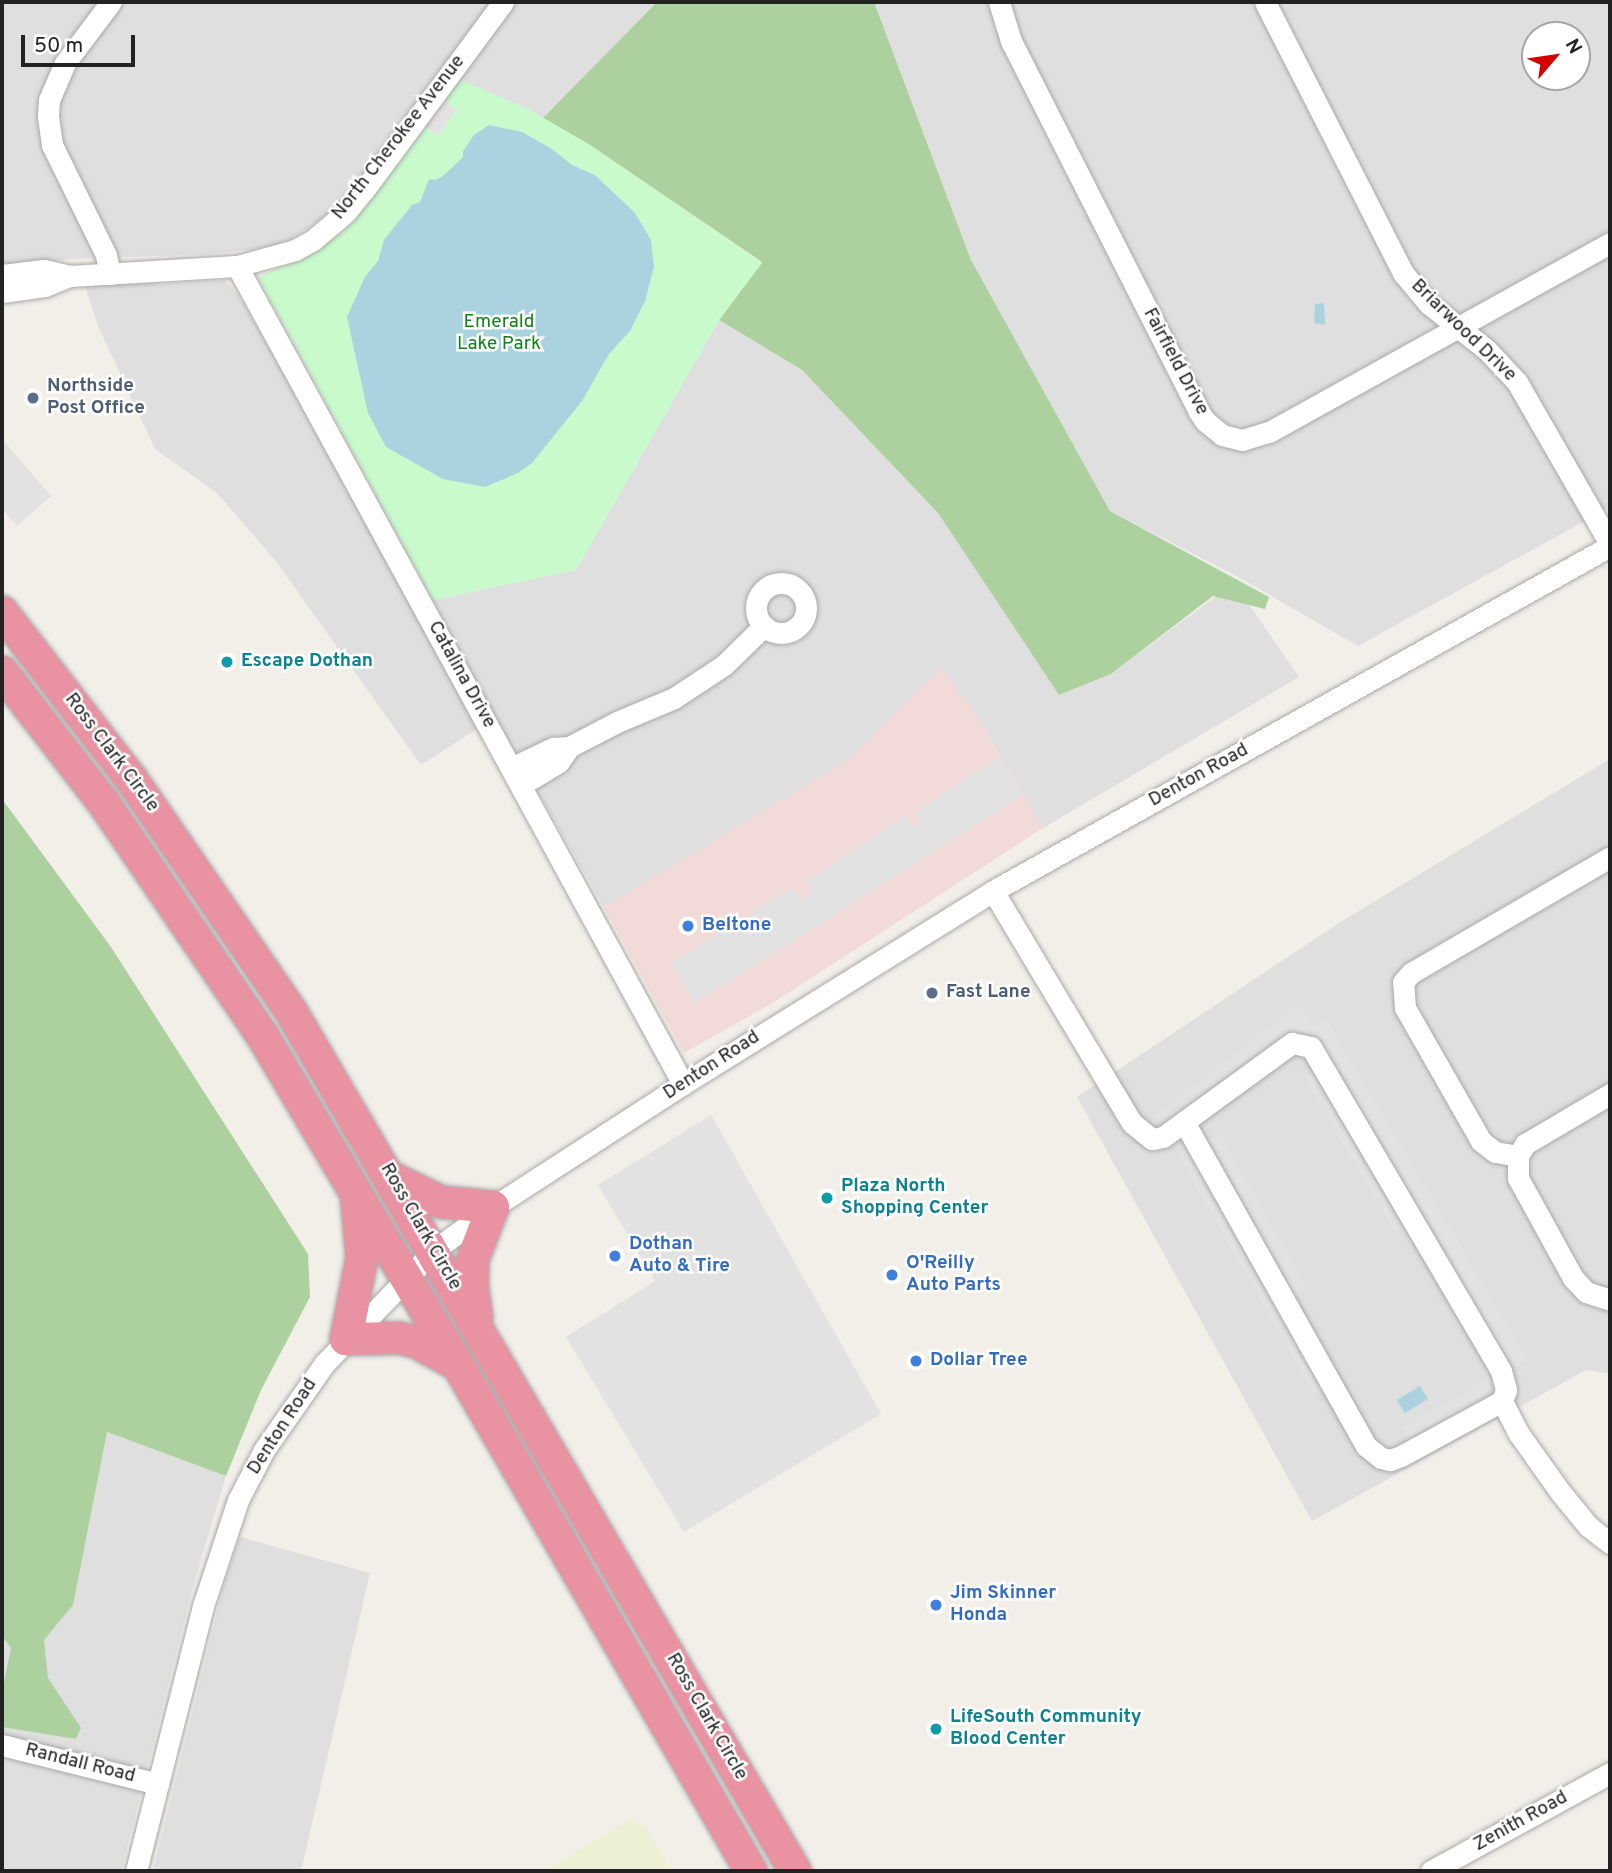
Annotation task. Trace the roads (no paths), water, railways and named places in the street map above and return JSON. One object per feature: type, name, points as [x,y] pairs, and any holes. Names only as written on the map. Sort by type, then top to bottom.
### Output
[{"type":"highway","name":"Ross Clark Circle","points":[[2,612],[99,735],[243,937],[391,1177],[795,1871]]},
{"type":"highway","name":"Ross Clark Circle","points":[[2,672],[70,758],[211,958],[293,1085],[751,1871]]},
{"type":"highway","points":[[70,758],[99,735]]},
{"type":"highway","points":[[211,958],[243,937]]},
{"type":"highway","points":[[293,1085],[322,1091],[336,1085]]},
{"type":"highway","points":[[391,1177],[441,1202],[493,1207],[474,1259],[472,1284],[478,1326]]},
{"type":"highway","points":[[356,1191],[362,1258],[346,1339],[399,1338],[416,1342],[458,1366]]},
{"type":"highway","points":[[631,1664],[653,1664],[671,1658]]},
{"type":"street","points":[[110,274],[102,244],[52,145],[48,115],[49,100],[65,63],[111,2]]},
{"type":"street","name":"North Cherokee Avenue","points":[[2,275],[44,270],[71,276],[237,266],[295,250],[329,228],[346,212],[503,2]]},
{"type":"street","name":"Fairfield Drive","points":[[999,2],[1015,50],[1199,412],[1213,429],[1232,439],[1261,436],[1610,243]]},
{"type":"street","name":"Briarwood Drive","points":[[1265,2],[1403,273],[1429,304],[1487,350],[1517,382],[1610,545]]},
{"type":"street","name":"Catalina Drive","points":[[237,266],[683,1084]]},
{"type":"street","name":"North Cherokee Avenue","points":[[2,292],[45,286],[71,276]]},
{"type":"street","name":"Denton Road","points":[[136,1871],[203,1606],[238,1500],[278,1428],[346,1339],[433,1251],[493,1207],[683,1084],[993,891],[1610,545]]},
{"type":"street","points":[[516,777],[553,748],[569,747],[617,722],[674,698],[723,665],[764,626]]},
{"type":"street","points":[[1518,1156],[1495,1152],[1481,1141],[1405,1008],[1404,982],[1411,973],[1610,857]]},
{"type":"street","points":[[993,891],[1132,1123],[1152,1139],[1163,1137],[1292,1043],[1311,1046],[1501,1371],[1506,1390],[1502,1401],[1390,1460],[1381,1458],[1366,1446],[1184,1122]]},
{"type":"street","points":[[1610,1094],[1525,1144],[1518,1156],[1518,1178],[1573,1278],[1586,1292],[1610,1300]]},
{"type":"street","points":[[1502,1401],[1519,1434],[1561,1493],[1588,1525],[1610,1543]]},
{"type":"street","name":"Randall Road","points":[[2,1745],[158,1784]]},
{"type":"street","name":"Zenith Road","points":[[1431,1871],[1610,1773]]},
{"type":"water","points":[[489,125],[522,132],[552,149],[572,165],[595,175],[635,213],[651,240],[654,267],[645,301],[630,331],[609,354],[582,401],[532,463],[518,473],[485,487],[443,479],[386,447],[368,413],[347,317],[365,277],[378,261],[384,240],[412,205],[420,202],[429,179],[436,180],[443,176],[463,157],[463,151],[474,135]]},
{"type":"water","points":[[1324,303],[1325,325],[1314,323],[1315,304]]},
{"type":"water","points":[[1420,1386],[1428,1399],[1405,1413],[1397,1400]]},
{"type":"place","name":"Northside Post Office","points":[[33,398]]},
{"type":"place","name":"Escape Dothan","points":[[227,662]]},
{"type":"place","name":"Beltone","points":[[688,926]]},
{"type":"place","name":"Fast Lane","points":[[932,993]]},
{"type":"place","name":"Plaza North Shopping Center","points":[[827,1198]]},
{"type":"place","name":"Dothan Auto & Tire","points":[[615,1256]]},
{"type":"place","name":"O'Reilly Auto Parts","points":[[892,1275]]},
{"type":"place","name":"Dollar Tree","points":[[916,1361]]},
{"type":"place","name":"Jim Skinner Honda","points":[[936,1605]]},
{"type":"place","name":"LifeSouth Community Blood Center","points":[[936,1729]]},
{"type":"park label","name":"Emerald Lake Park","points":[[499,334]]}]
